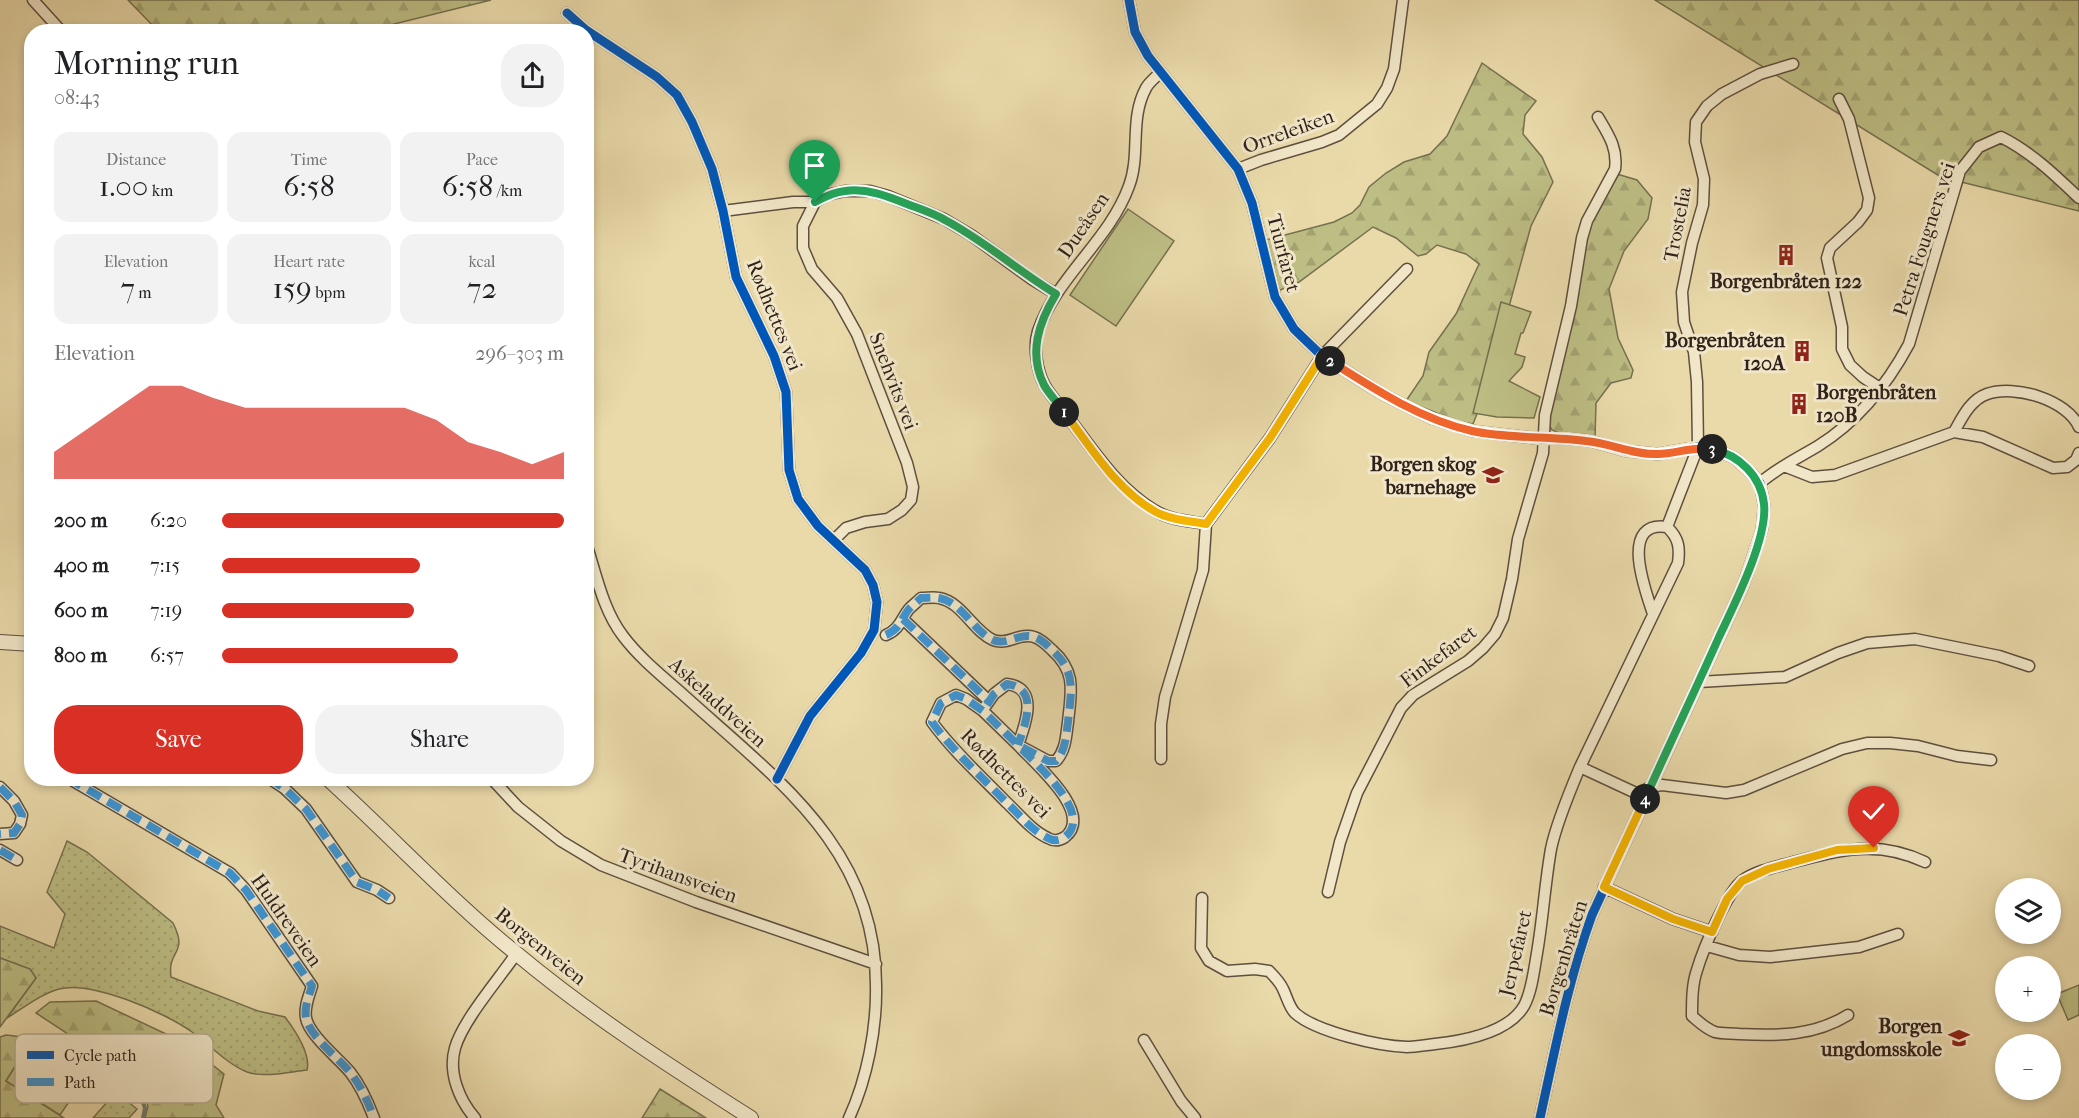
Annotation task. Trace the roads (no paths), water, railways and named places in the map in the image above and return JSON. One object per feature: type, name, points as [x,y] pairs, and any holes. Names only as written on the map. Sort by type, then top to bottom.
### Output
[{"type":"street","points":[[33,0],[55,24]]},
{"type":"street","name":"Tiurfaret","points":[[1129,0],[1135,32],[1148,56],[1238,169],[1252,203],[1275,297],[1294,329],[1322,356],[1382,394],[1431,418],[1473,431],[1542,439],[1564,438],[1591,441],[1626,451],[1658,454],[1698,447]]},
{"type":"street","name":"Orreleiken","points":[[1238,169],[1339,135],[1377,104],[1387,88],[1394,69],[1403,0]]},
{"type":"street","name":"Rødhettes vei","points":[[567,13],[579,24]]},
{"type":"street","name":"Rødhettes vei","points":[[594,35],[657,77],[677,95],[692,122],[712,169],[736,277],[774,356],[786,392],[789,470],[798,499],[818,526],[865,570],[873,585],[877,602],[874,630],[861,653],[810,716],[777,779]]},
{"type":"street","name":"Trostelia","points":[[1698,447],[1694,352],[1684,322],[1682,292],[1703,205],[1704,179],[1695,142],[1696,122],[1707,106],[1722,94],[1760,74],[1793,64]]},
{"type":"street","name":"Dueåsen","points":[[1161,72],[1147,86],[1137,111],[1135,163],[1130,185],[1112,220],[1056,294],[1045,313],[1037,334],[1036,350],[1044,385],[1115,479],[1141,502],[1157,512],[1171,518],[1206,524]]},
{"type":"street","points":[[1839,99],[1849,119],[1869,198],[1867,210],[1858,222],[1830,248],[1827,258],[1829,273],[1842,327],[1842,349],[1850,365],[1881,389]]},
{"type":"street","points":[[1542,439],[1587,221],[1615,169],[1617,159],[1614,145],[1598,117]]},
{"type":"street","name":"Petra Fougners vei","points":[[1784,466],[1834,435],[1862,410],[1897,366],[1909,344],[1960,171],[1979,147],[2001,137],[2019,146],[2079,198]]},
{"type":"street","points":[[723,211],[793,202],[815,202],[827,195],[845,191],[870,191],[944,219],[1056,294]]},
{"type":"street","name":"Snehvits vei","points":[[815,202],[803,226],[803,248],[812,269],[837,298],[857,334],[907,463],[913,487],[911,500],[902,510],[888,519],[864,522],[846,528],[834,540]]},
{"type":"street","points":[[1161,759],[1161,724],[1165,698],[1203,570],[1206,524],[1270,438],[1322,356],[1407,269]]},
{"type":"street","points":[[1954,432],[1969,406],[1986,394],[2008,391],[2035,394],[2061,407],[2075,419],[2079,427]]},
{"type":"street","points":[[1653,614],[1644,588],[1638,555],[1639,546],[1642,536],[1649,529],[1659,526],[1666,528],[1698,447],[1714,449],[1735,458],[1760,483],[1775,470],[1784,466],[1812,477],[1835,475],[1954,432],[1983,437],[2053,468],[2067,466],[2076,460],[2079,453]]},
{"type":"street","name":"Finkefaret","points":[[1328,892],[1340,842],[1357,793],[1401,708],[1413,695],[1468,661],[1484,648],[1503,618],[1518,538],[1543,453],[1542,439]]},
{"type":"street","name":"Borgenbråten","points":[[1540,1118],[1580,948],[1604,887],[1743,586],[1762,529],[1764,506],[1760,483]]},
{"type":"street","name":"Jerpefaret","points":[[1202,898],[1201,948],[1209,961],[1227,971],[1255,969],[1269,971],[1283,988],[1295,1013],[1313,1025],[1384,1045],[1409,1047],[1467,1039],[1491,1032],[1513,1018],[1523,1006],[1528,994],[1543,915],[1552,847],[1580,767],[1678,563],[1678,542],[1674,533],[1666,528]]},
{"type":"street","name":"Askeladdveien","points":[[594,567],[610,616],[622,636],[651,666],[777,779],[820,825],[837,849],[862,902],[872,935],[876,964],[877,1007],[872,1040],[849,1118]]},
{"type":"street","name":"Rødhettes vei","points":[[886,635],[894,631],[908,610],[921,598],[940,598],[954,605],[975,626],[996,642],[1032,636],[1045,643],[1063,659],[1071,681],[1065,747],[1056,761],[1048,761],[1018,745]]},
{"type":"street","points":[[903,619],[989,701]]},
{"type":"street","points":[[0,637],[0,642],[24,644]]},
{"type":"street","points":[[1699,682],[1785,677],[1838,653],[1867,643],[1915,639],[1999,656],[2029,666]]},
{"type":"street","points":[[983,711],[994,694],[1007,684],[1016,685],[1023,691],[1028,703],[1025,726],[1018,745]]},
{"type":"street","name":"Rødhettes vei","points":[[956,695],[983,711],[1018,745],[1067,798],[1073,823],[1064,838],[1056,840],[1047,838],[1035,829],[980,776],[932,722],[941,703],[956,695]]},
{"type":"street","points":[[1580,767],[1638,794],[1650,787],[1662,785],[1726,793],[1744,790],[1842,749],[1867,743],[1890,742],[1918,746],[1957,756],[1991,760]]},
{"type":"street","name":"Huldreveien","points":[[82,786],[230,873],[246,890],[312,986],[305,1007],[306,1020],[360,1086],[374,1118]]},
{"type":"street","points":[[281,786],[306,809],[357,882],[389,898]]},
{"type":"street","name":"Borgenveien","points":[[336,786],[516,954],[557,987],[621,1033],[752,1118]]},
{"type":"street","name":"Tyrihansveien","points":[[498,786],[518,807],[561,841],[601,865],[696,902],[876,964]]},
{"type":"street","points":[[0,787],[14,801],[22,815],[20,825],[14,833],[0,834]]},
{"type":"street","points":[[1848,1015],[1831,1025],[1791,1034],[1765,1035],[1716,1032],[1692,1016],[1696,971],[1727,899],[1742,881],[1768,869],[1837,850],[1874,848],[1905,853],[1924,862]]},
{"type":"street","points":[[0,850],[17,860]]},
{"type":"street","name":"Borgenbråten","points":[[1604,887],[1673,919],[1712,932]]},
{"type":"street","points":[[1707,946],[1739,956],[1770,957],[1860,947],[1898,934]]},
{"type":"street","points":[[475,1118],[463,1101],[454,1076],[455,1048],[465,1027],[516,954]]},
{"type":"street","points":[[1144,1040],[1180,1101],[1195,1118]]},
{"type":"waterway","points":[[143,1103],[145,1108],[143,1118]]},
{"type":"place","name":"Borgenbråten 122","points":[[1786,255]]},
{"type":"place","name":"Borgenbråten 120A","points":[[1802,351]]},
{"type":"place","name":"Borgenbråten 120B","points":[[1799,404]]},
{"type":"place","name":"Borgen skog barnehage","points":[[1493,475]]},
{"type":"place","name":"Borgen ungdomsskole","points":[[1959,1038]]}]
